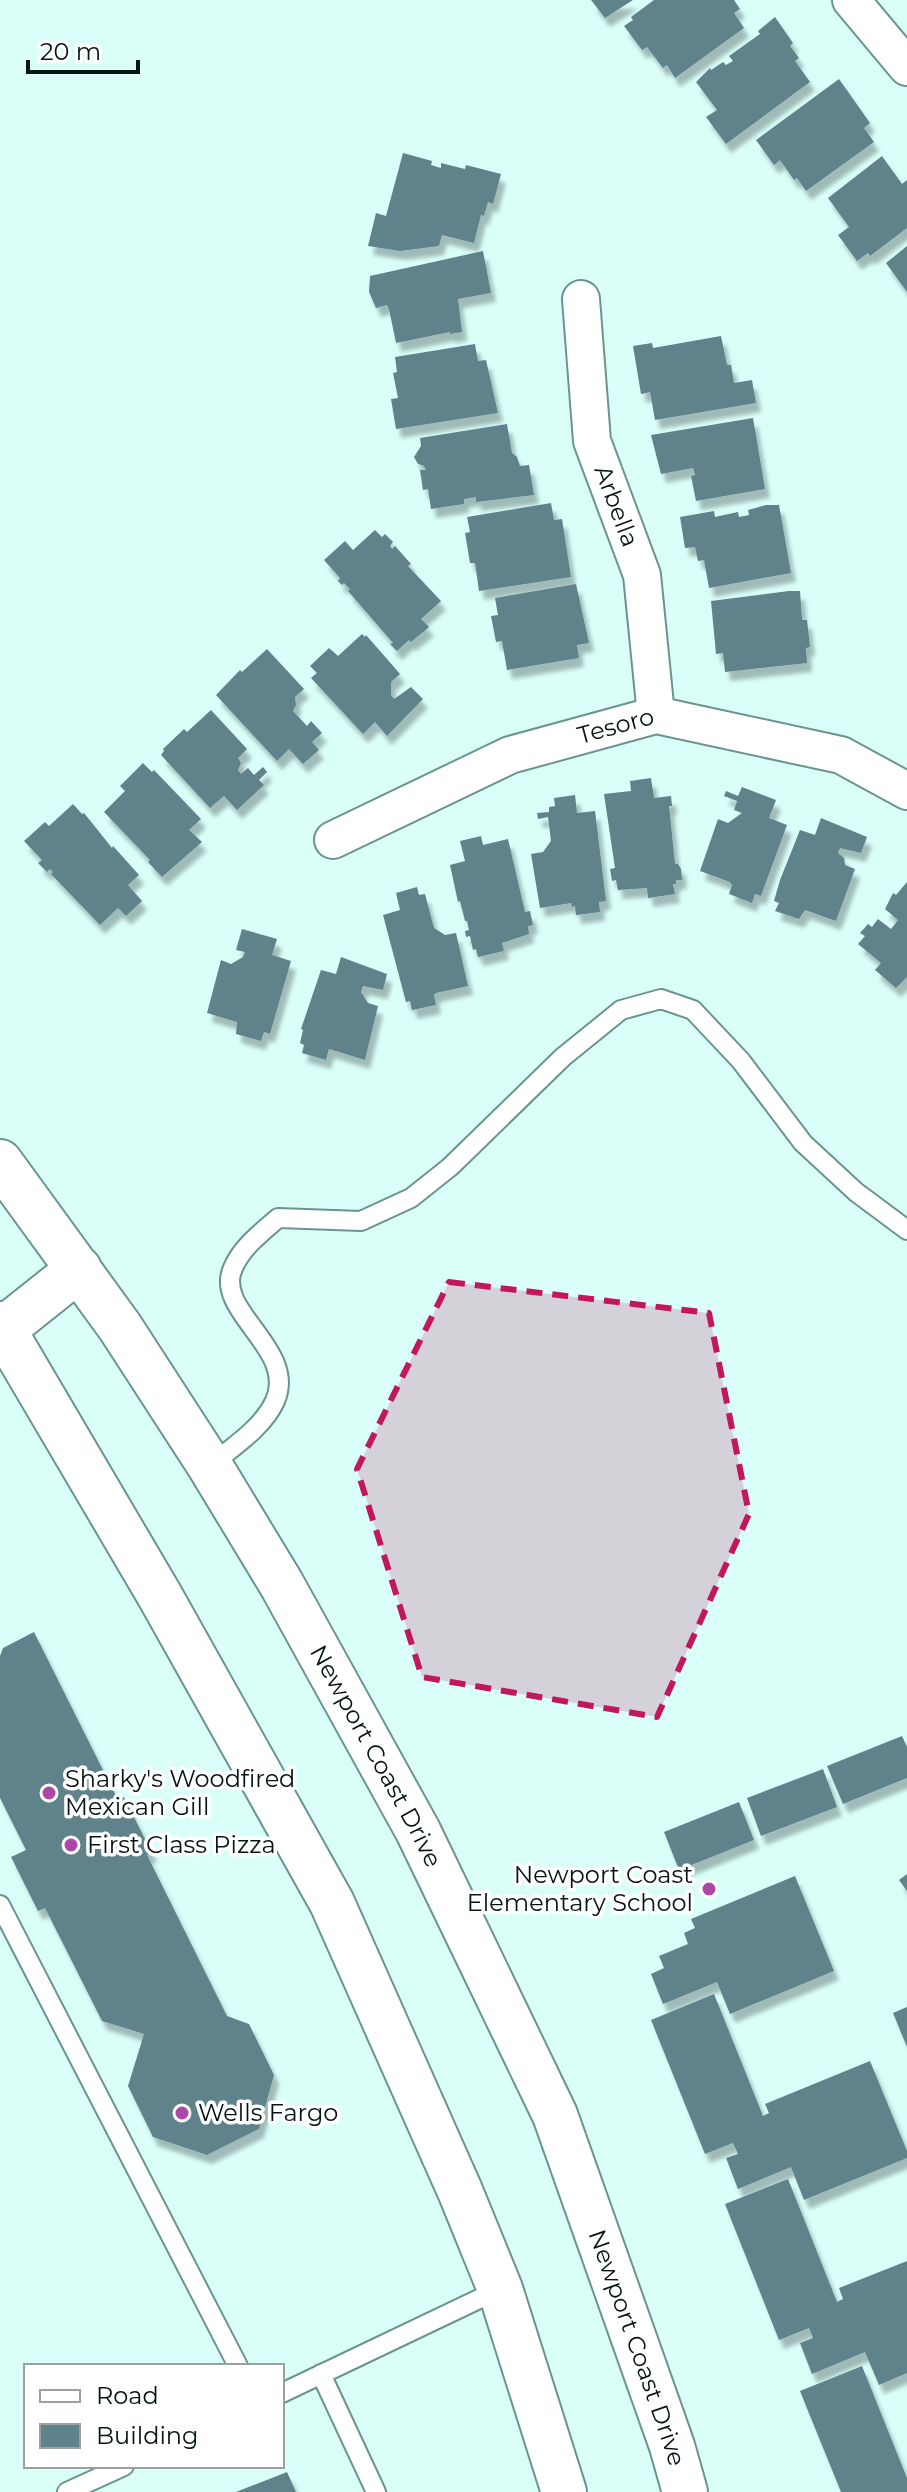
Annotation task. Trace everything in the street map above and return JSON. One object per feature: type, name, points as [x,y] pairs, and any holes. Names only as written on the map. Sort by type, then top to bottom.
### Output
[{"type":"main road","name":"Newport Coast Drive","points":[[6,1185],[79,1269],[210,1466],[282,1585],[418,1831],[555,2115],[672,2446],[685,2492]]},
{"type":"main road","points":[[79,1269],[1,1329],[160,1596],[332,1903],[460,2191],[500,2289],[564,2492]]},
{"type":"street","points":[[851,0],[907,67]]},
{"type":"street","name":"Arbella","points":[[581,299],[592,441],[642,575],[656,715]]},
{"type":"street","name":"Tesoro","points":[[333,840],[510,755],[656,715],[841,755],[907,791]]},
{"type":"lane","points":[[210,1466],[251,1432],[266,1416],[276,1398],[278,1371],[263,1339],[231,1295],[231,1271],[248,1244],[278,1218],[361,1221],[411,1198],[450,1167],[563,1057],[621,1010],[661,999],[693,1010],[741,1061],[803,1143],[856,1192],[907,1230]]},
{"type":"lane","points":[[0,1905],[237,2364]]},
{"type":"lane","points":[[284,2392],[500,2289]]},
{"type":"lane","points":[[321,2374],[376,2492]]},
{"type":"lane","points":[[67,2492],[120,2468]]},
{"type":"highlighted area","points":[[449,1282],[709,1313],[749,1514],[657,1717],[422,1677],[357,1469]]},
{"type":"building","points":[[591,0],[633,0],[605,18]]},
{"type":"building","points":[[654,0],[734,0],[740,9],[734,13],[744,28],[675,78],[667,65],[663,68],[647,47],[642,50],[624,26]]},
{"type":"building","points":[[775,17],[793,43],[790,46],[799,58],[795,61],[810,82],[726,144],[706,117],[717,110],[696,82],[710,68],[733,61],[729,56],[760,34],[758,31]]},
{"type":"building","points":[[839,79],[870,123],[864,128],[874,142],[806,191],[780,160],[774,165],[756,140]]},
{"type":"building","points":[[403,153],[432,161],[431,165],[441,168],[441,163],[465,169],[466,165],[501,174],[493,204],[488,202],[484,216],[481,215],[474,243],[442,235],[439,246],[400,251],[368,246],[376,213],[386,216]]},
{"type":"building","points":[[882,156],[902,184],[907,180],[907,228],[870,256],[868,253],[857,261],[838,235],[849,227],[828,198]]},
{"type":"building","points":[[907,246],[907,292],[886,263]]},
{"type":"building","points":[[483,251],[491,293],[458,299],[462,332],[396,343],[387,305],[376,308],[369,292],[370,276]]},
{"type":"building","points":[[721,336],[734,383],[752,380],[756,403],[655,420],[650,392],[641,394],[633,346],[652,343],[653,348]]},
{"type":"building","points":[[475,344],[478,361],[486,360],[498,413],[396,429],[391,399],[398,398],[393,373],[397,372],[395,357]]},
{"type":"building","points":[[753,418],[765,489],[696,501],[691,476],[695,475],[693,468],[661,474],[651,435]]},
{"type":"building","points":[[507,424],[512,453],[520,466],[529,465],[534,495],[476,502],[476,497],[464,499],[464,504],[431,509],[428,489],[423,490],[420,470],[426,470],[414,457],[421,446],[420,438]]},
{"type":"building","points":[[551,503],[554,520],[562,519],[571,577],[479,591],[475,563],[470,563],[465,533],[470,532],[467,517]]},
{"type":"building","points":[[779,505],[791,573],[709,588],[704,560],[698,561],[695,547],[685,548],[680,517],[714,511],[715,517],[738,512],[739,517],[749,515],[748,510]]},
{"type":"building","points":[[375,530],[393,542],[390,546],[392,549],[395,546],[411,564],[408,566],[441,601],[421,619],[429,627],[397,651],[324,560],[345,541],[353,550]]},
{"type":"building","points":[[576,584],[589,643],[577,645],[579,658],[507,670],[502,641],[496,642],[491,616],[498,615],[495,598]]},
{"type":"building","points":[[800,591],[802,620],[807,620],[810,647],[806,648],[807,663],[725,672],[723,653],[716,654],[711,601]]},
{"type":"building","points":[[362,634],[400,674],[391,682],[394,699],[411,687],[423,699],[387,736],[375,722],[363,734],[311,678],[317,673],[310,666],[329,648],[338,656]]},
{"type":"building","points":[[267,649],[304,689],[295,697],[293,711],[307,726],[311,721],[322,733],[312,742],[319,750],[303,764],[289,749],[277,761],[216,695],[240,670],[242,672]]},
{"type":"building","points":[[211,710],[247,749],[238,758],[241,774],[248,768],[254,775],[263,767],[267,772],[259,780],[264,785],[237,810],[224,796],[210,808],[161,755],[163,749],[184,729],[187,732]]},
{"type":"building","points":[[143,763],[152,772],[154,770],[201,819],[189,830],[202,842],[162,877],[104,812],[125,791],[120,786]]},
{"type":"building","points":[[651,778],[654,798],[671,796],[672,806],[669,806],[675,864],[681,869],[682,880],[676,880],[673,884],[675,894],[648,898],[647,888],[618,890],[616,880],[612,881],[610,869],[615,868],[604,794],[631,791],[630,781]]},
{"type":"building","points":[[742,787],[776,800],[769,818],[787,825],[761,896],[755,894],[752,903],[729,894],[730,882],[700,871],[718,819],[728,823],[742,813],[734,810],[737,801],[724,796],[726,791],[738,796]]},
{"type":"building","points":[[575,795],[577,813],[595,811],[606,901],[599,902],[600,912],[576,915],[575,906],[572,907],[571,903],[540,908],[531,854],[543,852],[551,841],[548,817],[538,819],[537,813],[549,812],[549,807],[555,806],[554,798]]},
{"type":"building","points":[[73,804],[139,875],[128,885],[142,901],[126,916],[118,908],[100,925],[51,874],[50,869],[47,872],[38,863],[42,860],[24,841],[45,822],[49,826]]},
{"type":"building","points":[[821,818],[867,837],[861,853],[840,848],[838,853],[844,858],[845,865],[855,869],[836,921],[805,910],[799,919],[775,911],[779,903],[774,901],[780,880],[800,830],[815,835]]},
{"type":"building","points":[[481,836],[483,845],[508,839],[525,912],[530,911],[533,925],[528,926],[529,934],[502,943],[504,951],[478,957],[470,936],[466,937],[465,931],[469,930],[467,921],[458,902],[450,865],[465,861],[460,841]]},
{"type":"building","points":[[907,882],[907,977],[896,988],[875,970],[881,963],[858,944],[865,936],[860,933],[868,924],[872,927],[878,919],[891,929],[898,920],[885,909],[893,893],[896,895]]},
{"type":"building","points":[[417,887],[419,895],[425,894],[434,928],[445,935],[456,933],[468,986],[436,993],[436,1005],[412,1010],[410,1001],[406,1002],[383,915],[400,910],[396,893]]},
{"type":"building","points":[[242,929],[277,939],[272,955],[291,961],[270,1034],[264,1032],[261,1041],[236,1034],[237,1022],[207,1013],[221,960],[231,964],[243,957],[245,952],[236,950]]},
{"type":"building","points":[[341,957],[387,974],[383,990],[363,986],[361,992],[368,1003],[378,1006],[365,1060],[329,1049],[326,1060],[302,1053],[301,1029],[321,970],[336,974]]},
{"type":"building","points":[[34,1632],[118,1800],[124,1797],[152,1853],[147,1855],[227,2016],[249,2024],[274,2075],[259,2129],[207,2155],[153,2137],[128,2086],[144,2034],[102,2021],[45,1908],[38,1911],[11,1857],[26,1850],[0,1798],[0,1656],[3,1648]]},
{"type":"building","points":[[902,1736],[907,1747],[907,1778],[843,1804],[827,1766]]},
{"type":"building","points":[[823,1769],[837,1807],[761,1836],[747,1798]]},
{"type":"building","points":[[739,1802],[754,1840],[679,1870],[664,1832]]},
{"type":"building","points":[[907,1874],[907,1891],[899,1880]]},
{"type":"building","points":[[795,1876],[834,1971],[730,2014],[717,1982],[663,2004],[651,1974],[664,1968],[659,1956],[688,1944],[684,1933],[695,1928],[691,1919]]},
{"type":"building","points":[[714,1994],[763,2116],[769,2113],[765,2104],[870,2061],[907,2151],[907,2158],[804,2200],[791,2167],[738,2189],[726,2158],[738,2154],[733,2143],[705,2154],[651,2020]]},
{"type":"building","points":[[907,2007],[907,2047],[893,2013]]},
{"type":"building","points":[[788,2179],[837,2302],[843,2299],[839,2288],[907,2261],[907,2373],[879,2385],[865,2352],[812,2374],[800,2343],[813,2338],[809,2328],[779,2340],[725,2204]]},
{"type":"building","points":[[862,2366],[907,2478],[907,2492],[841,2492],[800,2391]]},
{"type":"building","points":[[287,2472],[296,2492],[236,2492]]},
{"type":"place","name":"Sharky's Woodfired Mexican Gill","points":[[49,1793]]},
{"type":"place","name":"First Class Pizza","points":[[71,1845]]},
{"type":"place","name":"Newport Coast Elementary School","points":[[709,1889]]},
{"type":"place","name":"Wells Fargo","points":[[182,2113]]}]
